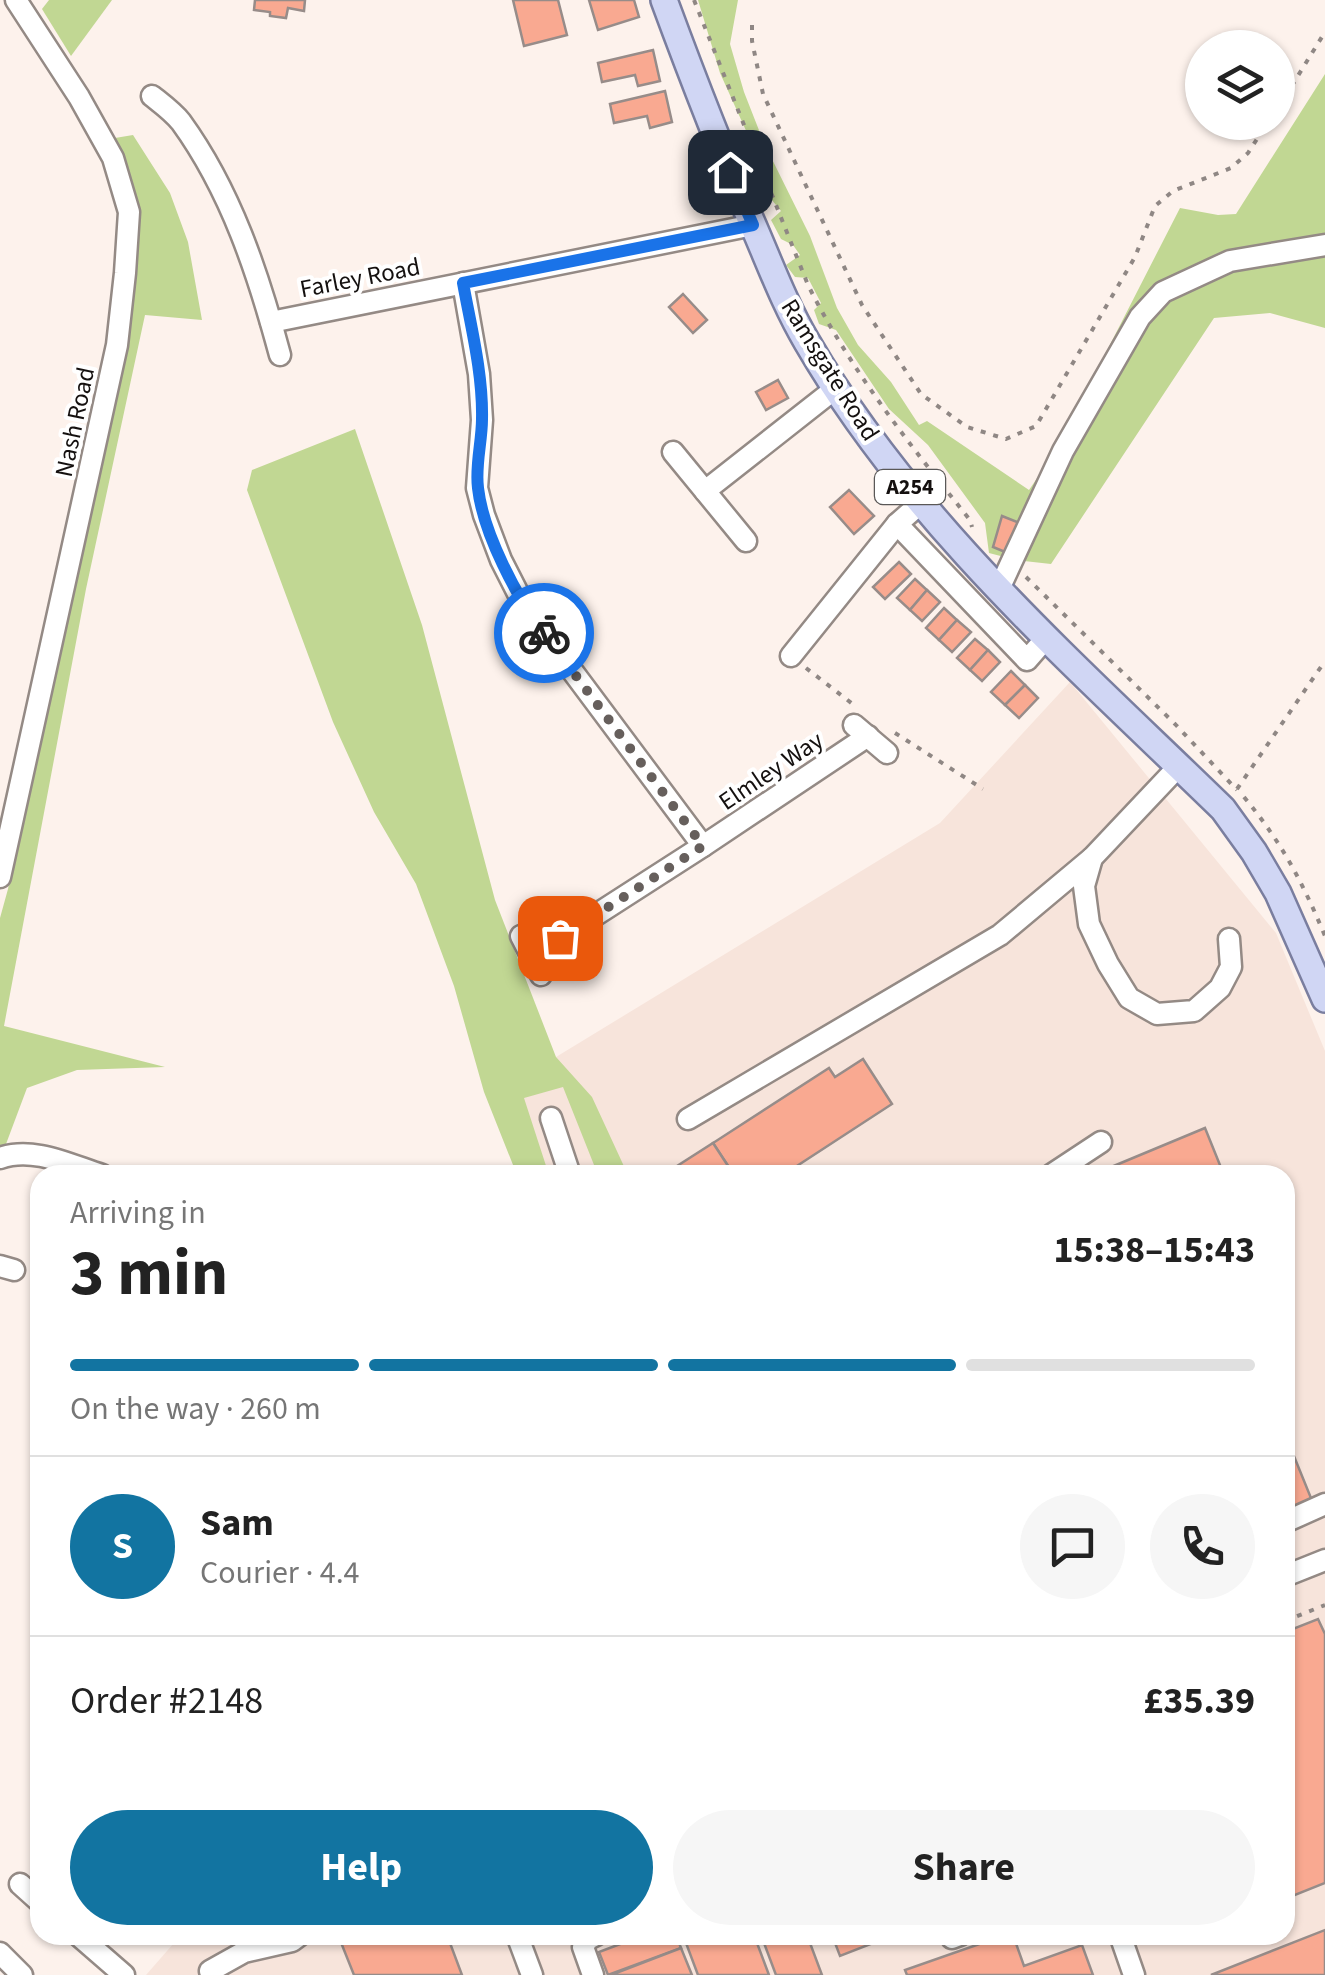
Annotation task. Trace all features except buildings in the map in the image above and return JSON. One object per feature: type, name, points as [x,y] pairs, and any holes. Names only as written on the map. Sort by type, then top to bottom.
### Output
[{"type":"main road","name":"Ramsgate Road","points":[[664,0],[719,145],[784,297],[836,388],[922,502],[1004,578],[1047,637],[1178,766],[1230,799],[1278,893],[1325,999]]},
{"type":"street","name":"Nash Road","points":[[0,877],[117,345],[128,212],[113,158],[80,97],[16,0]]},
{"type":"street","points":[[152,96],[179,119],[221,188],[250,252],[280,354]]},
{"type":"street","name":"Farley Road","points":[[272,322],[753,225]]},
{"type":"street","points":[[1004,578],[1063,451],[1140,317],[1163,292],[1230,261],[1325,245]]},
{"type":"street","points":[[463,283],[479,374],[482,420],[478,488],[501,560],[526,609],[703,846]]},
{"type":"street","points":[[705,491],[836,388]]},
{"type":"street","points":[[673,452],[746,541]]},
{"type":"street","points":[[791,656],[896,524],[922,502]]},
{"type":"street","points":[[896,524],[1027,660],[1047,637]]},
{"type":"street","name":"Elmley Way","points":[[521,936],[536,965],[861,731],[887,753]]},
{"type":"street","points":[[688,1119],[1000,935],[1092,858],[1178,766]]},
{"type":"street","points":[[1092,858],[1084,886],[1090,924],[1129,998],[1156,1014],[1194,1010],[1220,988],[1231,967],[1229,939]]},
{"type":"street","points":[[551,1118],[567,1165]]},
{"type":"street","points":[[1066,1165],[1101,1142]]},
{"type":"street","points":[[0,1158],[36,1154],[71,1165]]},
{"type":"street","points":[[1295,1518],[1325,1504]]},
{"type":"street","points":[[1295,1572],[1325,1560]]},
{"type":"street","points":[[20,1884],[30,1893]]},
{"type":"street","points":[[90,1945],[124,1975]]},
{"type":"street","points":[[210,1971],[244,1952],[275,1945]]},
{"type":"street","points":[[521,1945],[532,1975]]},
{"type":"street","points":[[584,1945],[593,1975]]},
{"type":"street","points":[[1124,1945],[1134,1975]]},
{"type":"street","points":[[0,1954],[22,1975]]},
{"type":"path","points":[[694,0],[808,285],[828,325],[896,427],[970,520],[973,534]]},
{"type":"path","points":[[752,25],[763,94],[862,305],[921,394],[967,427],[1006,439],[1036,426],[1044,414],[1135,256],[1155,206],[1173,191],[1232,168],[1256,140]]},
{"type":"path","points":[[1295,81],[1325,32]]},
{"type":"path","points":[[1004,578],[1019,571],[1070,620],[1230,799],[1266,824],[1302,881],[1325,936]]},
{"type":"path","points":[[1230,799],[1325,661]]},
{"type":"path","points":[[1295,1617],[1325,1606]]},
{"type":"shaded area","points":[[1070,682],[1276,933],[1325,1051],[1325,1975],[146,1975],[172,1945],[1295,1945],[1295,1165],[525,1165],[507,1091],[556,1057],[940,823]]},
{"type":"green space","points":[[49,0],[112,0],[71,56],[42,9]]},
{"type":"green space","points":[[698,0],[738,0],[730,44],[744,92],[764,143],[810,236],[837,308],[858,345],[891,382],[919,425],[927,421],[1029,490],[1055,452],[1180,208],[1236,214],[1283,140],[1295,140],[1295,121],[1325,74],[1325,328],[1270,313],[1214,318],[1051,564],[1024,561],[1027,528],[1016,560],[989,553],[985,523],[928,445],[889,409],[836,330],[819,324],[814,310],[821,303],[808,278],[795,277],[786,265],[800,255],[793,245],[781,239],[771,220],[781,211],[751,175],[757,155],[720,73]]},
{"type":"green space","points":[[133,135],[170,193],[188,242],[202,320],[145,315],[86,589],[4,1026],[165,1067],[77,1070],[27,1088],[0,1154],[0,918],[62,623],[104,453],[132,307],[137,215],[115,138]]},
{"type":"green space","points":[[355,429],[422,625],[495,900],[556,1057],[592,1097],[623,1165],[594,1165],[563,1087],[524,1098],[546,1165],[513,1165],[484,1092],[454,986],[416,884],[374,812],[333,722],[247,490],[252,470]]},
{"type":"way so far","points":[[544,633],[703,846],[560,938]]},
{"type":"route","points":[[544,633],[526,609],[501,560],[484,515],[478,488],[482,420],[479,374],[463,283],[753,225],[730,172]]}]
